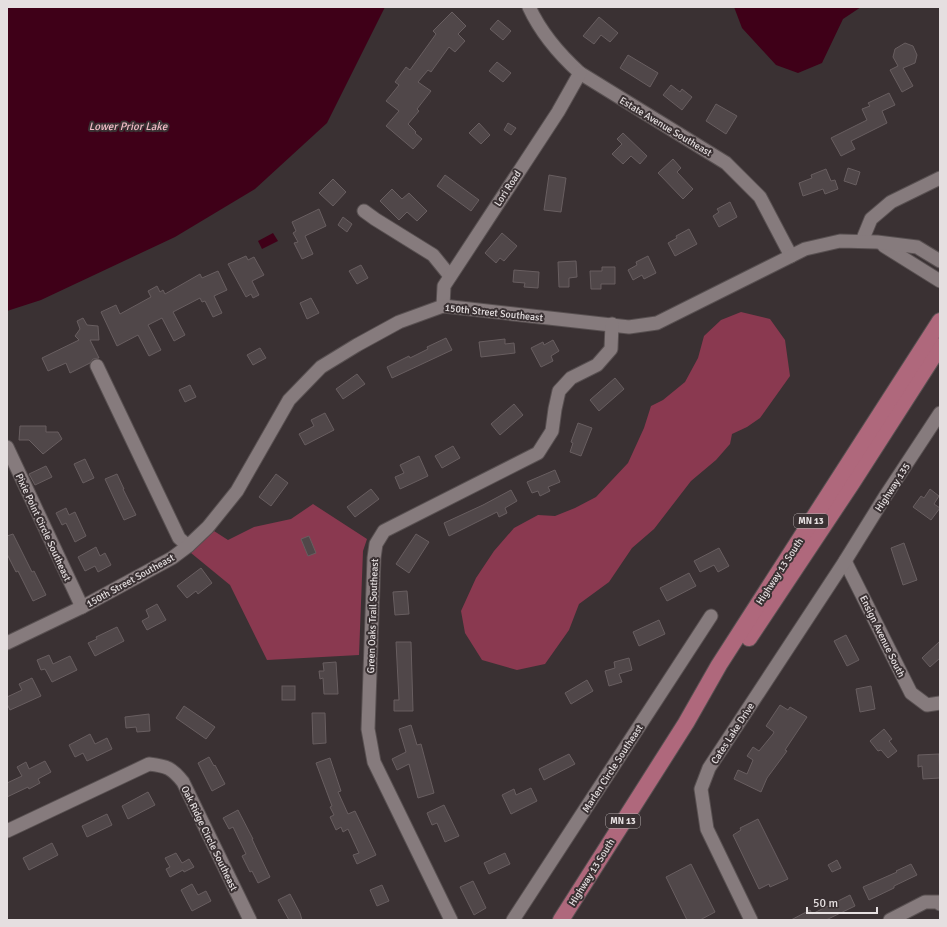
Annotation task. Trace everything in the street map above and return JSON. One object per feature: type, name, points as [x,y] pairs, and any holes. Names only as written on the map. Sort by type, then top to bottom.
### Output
[{"type":"main road","name":"Highway 13 South","points":[[561,920],[686,723],[719,665],[940,321]]},
{"type":"main road","name":"Highway 13 South","points":[[686,723],[726,671],[762,618],[852,484],[940,346]]},
{"type":"street","name":"Estate Avenue Southeast","points":[[529,7],[551,43],[580,73],[726,163],[760,197],[791,256]]},
{"type":"street","name":"Lori Road","points":[[443,306],[444,286],[558,112],[580,73]]},
{"type":"street","points":[[862,241],[871,219],[891,202],[940,178]]},
{"type":"street","points":[[364,211],[433,256],[450,276]]},
{"type":"street","name":"150th Street Southeast","points":[[7,643],[82,607],[172,558],[188,546],[208,527],[237,491],[289,400],[321,367],[356,344],[399,322],[443,306],[629,327],[657,323],[805,249],[840,241],[877,242],[917,247],[940,261]]},
{"type":"street","name":"150th Street Southeast","points":[[877,242],[940,281]]},
{"type":"street","name":"Green Oaks Trail Southeast","points":[[451,920],[374,762],[368,729],[374,558],[376,544],[384,531],[538,453],[552,431],[559,391],[572,378],[597,365],[611,349],[612,324]]},
{"type":"street","points":[[96,366],[179,538],[188,546]]},
{"type":"street","name":"Highway 135","points":[[845,561],[940,413]]},
{"type":"street","name":"Pixie Point Circle Southeast","points":[[7,447],[82,607]]},
{"type":"street","name":"Ensign Avenue South","points":[[845,561],[911,693],[927,705],[940,703]]},
{"type":"street","name":"Cates Lake Drive","points":[[751,920],[707,829],[701,789],[709,768],[845,561]]},
{"type":"street","name":"Marlen Circle Southeast","points":[[513,920],[711,616]]},
{"type":"street","name":"Oak Ridge Circle Southeast","points":[[7,831],[149,764],[165,766],[175,772],[183,782],[250,920]]},
{"type":"street","points":[[890,920],[925,902],[939,902],[940,904]]},
{"type":"shaded area","points":[[741,312],[770,319],[785,340],[790,376],[760,418],[747,427],[732,434],[730,444],[716,460],[691,481],[654,529],[632,548],[609,582],[579,604],[569,630],[545,664],[517,670],[482,660],[465,633],[461,611],[476,578],[494,551],[514,528],[538,515],[555,516],[596,497],[628,463],[644,428],[651,406],[663,400],[685,382],[698,358],[704,336],[721,320]]},
{"type":"shaded area","points":[[313,504],[367,539],[363,551],[359,655],[267,660],[230,585],[191,553],[214,531],[228,540],[254,527],[291,519]]},
{"type":"water","name":"Lower Prior Lake","points":[[7,7],[385,7],[327,123],[255,189],[175,237],[41,300],[7,311]]},
{"type":"water","points":[[734,7],[861,7],[843,19],[822,63],[798,73],[776,65],[742,28]]},
{"type":"water","points":[[273,233],[278,241],[262,249],[258,241]]},
{"type":"building","points":[[452,12],[466,26],[458,34],[465,41],[455,52],[449,47],[431,72],[428,70],[418,82],[431,91],[417,109],[419,111],[408,124],[422,139],[413,149],[386,126],[399,111],[386,101],[399,85],[395,82],[406,67],[410,70],[436,34],[433,31]]},
{"type":"building","points":[[599,17],[618,33],[610,42],[601,35],[594,44],[583,36]]},
{"type":"building","points":[[498,20],[511,31],[503,40],[490,29]]},
{"type":"building","points":[[905,43],[913,46],[917,55],[915,63],[903,68],[913,86],[902,92],[890,70],[898,66],[893,57],[895,49]]},
{"type":"building","points":[[628,55],[658,73],[650,87],[620,68]]},
{"type":"building","points":[[497,62],[511,73],[503,82],[489,71]]},
{"type":"building","points":[[671,85],[680,92],[682,89],[692,97],[682,110],[663,95]]},
{"type":"building","points":[[889,93],[895,105],[882,111],[887,123],[851,141],[855,149],[841,156],[831,138],[867,120],[862,109],[870,106],[868,103]]},
{"type":"building","points":[[716,104],[737,116],[726,134],[706,121]]},
{"type":"building","points":[[479,123],[490,135],[481,144],[469,133]]},
{"type":"building","points":[[508,123],[516,128],[511,135],[504,130]]},
{"type":"building","points":[[623,133],[647,156],[640,164],[631,156],[623,164],[612,154],[622,144],[617,139]]},
{"type":"building","points":[[673,159],[681,168],[677,172],[693,189],[683,199],[658,173]]},
{"type":"building","points":[[848,168],[860,172],[856,185],[844,181]]},
{"type":"building","points":[[826,169],[831,181],[835,180],[838,189],[825,194],[823,189],[803,196],[799,183],[812,178],[811,175]]},
{"type":"building","points":[[445,175],[479,200],[471,211],[437,186]]},
{"type":"building","points":[[549,175],[566,178],[561,212],[544,210]]},
{"type":"building","points":[[333,179],[346,192],[333,206],[319,193]]},
{"type":"building","points":[[392,189],[402,199],[409,193],[427,211],[417,221],[407,212],[399,220],[380,201]]},
{"type":"building","points":[[730,202],[737,217],[719,227],[713,216],[719,212],[717,209]]},
{"type":"building","points":[[319,209],[326,226],[305,236],[313,254],[302,259],[294,243],[298,242],[293,233],[296,231],[292,222]]},
{"type":"building","points":[[343,217],[352,224],[347,232],[338,225]]},
{"type":"building","points":[[689,229],[697,244],[675,256],[668,243],[677,238],[676,236]]},
{"type":"building","points":[[502,233],[517,246],[504,261],[500,258],[496,263],[485,253]]},
{"type":"building","points":[[246,256],[248,260],[254,257],[264,275],[252,281],[259,295],[253,298],[251,294],[246,297],[228,264]]},
{"type":"building","points":[[648,256],[656,273],[644,279],[642,275],[633,280],[628,270],[637,265],[636,262]]},
{"type":"building","points":[[576,261],[577,277],[569,278],[569,287],[559,287],[558,262]]},
{"type":"building","points":[[361,265],[368,278],[357,284],[349,271]]},
{"type":"building","points":[[602,267],[615,267],[615,284],[601,284],[601,289],[591,289],[590,271],[602,271]]},
{"type":"building","points":[[514,270],[539,272],[538,288],[524,287],[525,283],[513,282]]},
{"type":"building","points":[[218,271],[227,290],[214,296],[222,313],[213,317],[205,301],[202,302],[200,298],[173,312],[185,335],[174,341],[162,318],[148,325],[161,350],[149,356],[138,335],[117,346],[101,312],[116,305],[120,314],[151,297],[148,291],[157,286],[160,292],[163,290],[165,294],[200,274],[202,278]]},
{"type":"building","points":[[311,298],[319,313],[307,319],[300,303]]},
{"type":"building","points":[[83,318],[87,325],[98,326],[99,340],[90,340],[99,358],[93,359],[90,363],[70,373],[66,363],[48,371],[42,358],[79,340],[75,336],[80,329],[77,321]]},
{"type":"building","points":[[446,338],[452,350],[392,378],[387,367],[409,356],[410,358],[428,349],[427,347]]},
{"type":"building","points":[[505,339],[505,344],[514,343],[515,353],[481,357],[479,342]]},
{"type":"building","points":[[553,340],[559,351],[551,356],[553,361],[541,367],[531,348],[543,342],[544,345]]},
{"type":"building","points":[[260,348],[266,358],[253,365],[247,355]]},
{"type":"building","points":[[357,374],[365,384],[343,399],[336,389]]},
{"type":"building","points":[[615,378],[624,389],[599,411],[590,400]]},
{"type":"building","points":[[190,385],[196,397],[185,402],[179,390]]},
{"type":"building","points":[[514,404],[523,415],[500,435],[491,424]]},
{"type":"building","points":[[325,413],[334,430],[305,445],[299,434],[314,426],[311,420]]},
{"type":"building","points":[[578,423],[592,428],[581,456],[570,452],[573,443],[571,442]]},
{"type":"building","points":[[20,426],[46,426],[46,432],[58,432],[62,439],[43,454],[29,440],[19,440]]},
{"type":"building","points":[[453,446],[460,458],[442,468],[435,456]]},
{"type":"building","points":[[419,456],[428,476],[400,489],[395,477],[404,473],[400,465]]},
{"type":"building","points":[[85,459],[94,478],[83,483],[74,464]]},
{"type":"building","points":[[46,466],[52,477],[35,485],[29,474]]},
{"type":"building","points":[[555,470],[560,482],[548,487],[550,491],[540,496],[538,491],[532,493],[527,482]]},
{"type":"building","points":[[117,474],[136,515],[124,520],[105,479]]},
{"type":"building","points":[[276,474],[288,483],[271,506],[259,497]]},
{"type":"building","points":[[371,489],[379,499],[355,517],[347,507]]},
{"type":"building","points":[[930,489],[939,496],[934,504],[940,508],[931,520],[913,507],[921,496],[924,498]]},
{"type":"building","points":[[511,490],[517,501],[505,508],[507,513],[499,517],[497,512],[449,536],[444,523]]},
{"type":"building","points":[[66,508],[69,515],[75,512],[86,536],[75,542],[66,523],[62,525],[56,513]]},
{"type":"building","points":[[13,534],[32,572],[34,571],[46,595],[33,601],[18,571],[16,572],[7,554],[7,536]]},
{"type":"building","points":[[416,534],[429,542],[409,573],[396,564]]},
{"type":"building","points":[[309,536],[316,553],[308,556],[301,539]]},
{"type":"building","points":[[904,543],[917,580],[903,585],[891,548]]},
{"type":"building","points":[[96,547],[100,556],[105,553],[111,565],[98,572],[95,566],[85,571],[78,557]]},
{"type":"building","points":[[719,548],[729,566],[718,572],[714,565],[700,572],[694,561]]},
{"type":"building","points":[[201,568],[212,583],[198,594],[196,591],[187,598],[177,586]]},
{"type":"building","points":[[689,573],[696,586],[667,601],[660,588]]},
{"type":"building","points":[[407,591],[409,614],[395,615],[393,592]]},
{"type":"building","points":[[157,604],[166,620],[147,630],[142,621],[149,617],[146,610]]},
{"type":"building","points":[[659,620],[665,634],[639,646],[633,632]]},
{"type":"building","points":[[117,627],[124,641],[95,656],[88,643],[97,639],[96,637]]},
{"type":"building","points":[[846,635],[859,660],[847,666],[834,641]]},
{"type":"building","points":[[940,641],[940,658],[930,667],[922,658]]},
{"type":"building","points":[[396,642],[411,642],[413,711],[394,711],[394,700],[399,700]]},
{"type":"building","points":[[49,655],[53,664],[70,656],[77,670],[52,682],[45,669],[41,670],[37,660]]},
{"type":"building","points":[[629,658],[632,670],[619,674],[622,682],[609,686],[605,671],[615,668],[614,662]]},
{"type":"building","points":[[336,662],[338,694],[324,694],[323,678],[320,679],[319,671],[324,671],[323,663]]},
{"type":"building","points":[[32,678],[41,696],[10,710],[7,704],[7,697],[22,690],[19,684]]},
{"type":"building","points":[[587,680],[593,691],[571,704],[565,693]]},
{"type":"building","points":[[282,686],[295,686],[295,700],[282,700]]},
{"type":"building","points":[[871,686],[875,709],[860,712],[856,689]]},
{"type":"building","points":[[780,705],[788,710],[790,707],[807,717],[785,750],[787,751],[767,778],[761,792],[734,779],[738,770],[747,774],[753,760],[747,756],[753,747],[759,751],[773,734],[774,732],[766,726]]},
{"type":"building","points":[[184,706],[215,727],[206,739],[176,718]]},
{"type":"building","points":[[312,713],[325,713],[326,743],[313,744]]},
{"type":"building","points":[[149,714],[150,731],[137,732],[136,727],[126,728],[125,717]]},
{"type":"building","points":[[411,725],[417,745],[421,744],[434,793],[418,798],[409,764],[397,770],[392,759],[406,752],[399,729]]},
{"type":"building","points":[[884,729],[892,739],[889,741],[897,751],[888,758],[881,750],[878,751],[870,741]]},
{"type":"building","points":[[90,734],[95,744],[107,738],[112,749],[87,761],[83,753],[75,757],[69,745]]},
{"type":"building","points":[[569,754],[575,764],[544,780],[539,769]]},
{"type":"building","points":[[939,754],[940,778],[923,779],[922,766],[918,767],[918,755]]},
{"type":"building","points":[[209,757],[225,784],[212,791],[198,763]]},
{"type":"building","points":[[330,758],[341,791],[338,792],[348,814],[355,811],[376,855],[357,864],[353,855],[359,853],[348,829],[343,832],[341,827],[336,830],[330,817],[334,815],[330,807],[332,806],[316,763]]},
{"type":"building","points":[[45,761],[51,772],[38,779],[40,783],[29,789],[28,787],[7,797],[7,783],[22,776],[17,767],[26,762],[29,769]]},
{"type":"building","points":[[531,788],[537,801],[511,814],[502,795],[514,789],[516,795]]},
{"type":"building","points":[[148,792],[155,805],[128,819],[122,806]]},
{"type":"building","points":[[444,805],[459,836],[445,842],[437,823],[432,825],[427,813]]},
{"type":"building","points":[[238,810],[270,877],[258,883],[252,871],[250,872],[242,856],[246,854],[233,827],[229,829],[223,818]]},
{"type":"building","points":[[107,814],[112,825],[87,837],[82,826]]},
{"type":"building","points":[[758,819],[788,879],[770,887],[769,884],[759,889],[733,835],[741,830],[740,828]]},
{"type":"building","points":[[52,843],[58,855],[29,870],[23,858]]},
{"type":"building","points":[[176,853],[182,863],[189,859],[194,867],[184,872],[183,870],[170,877],[166,869],[170,867],[165,858]]},
{"type":"building","points":[[505,853],[510,864],[489,874],[484,863]]},
{"type":"building","points":[[837,860],[841,868],[832,872],[828,865]]},
{"type":"building","points":[[691,864],[715,912],[700,920],[687,920],[666,877]]},
{"type":"building","points":[[911,864],[917,875],[869,900],[863,887]]},
{"type":"building","points":[[473,881],[486,908],[474,915],[460,887]]},
{"type":"building","points":[[192,884],[198,895],[206,891],[211,901],[192,911],[181,890]]},
{"type":"building","points":[[382,885],[389,901],[377,906],[370,890]]},
{"type":"building","points":[[290,894],[302,920],[289,920],[278,900]]},
{"type":"building","points":[[850,895],[855,906],[826,920],[791,920],[810,910],[812,914]]}]
